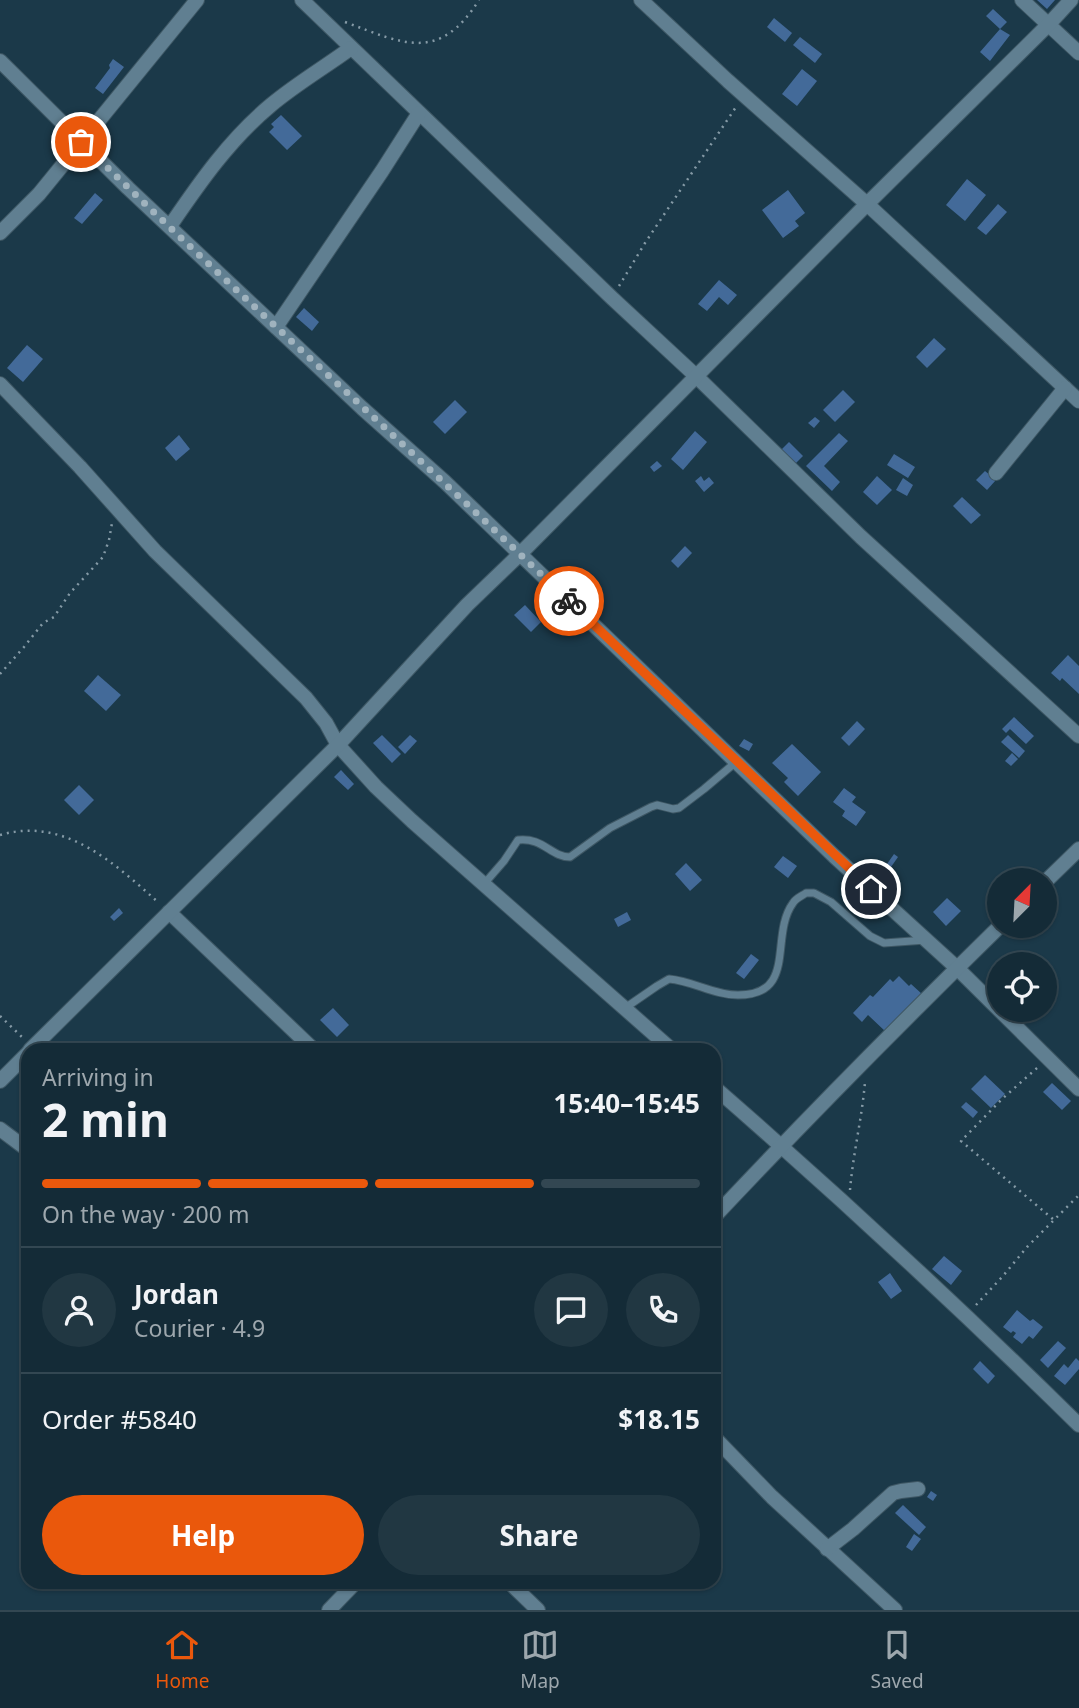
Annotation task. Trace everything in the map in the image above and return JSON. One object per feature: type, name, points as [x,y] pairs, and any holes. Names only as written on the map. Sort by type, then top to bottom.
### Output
[{"type":"street","points":[[0,233],[38,194],[197,0]]},
{"type":"street","points":[[302,0],[861,537],[1079,736]]},
{"type":"street","points":[[641,0],[1079,401]]},
{"type":"street","points":[[1023,0],[1079,53]]},
{"type":"street","points":[[37,1043],[338,745],[467,605],[1071,0]]},
{"type":"street","points":[[170,226],[221,155],[257,118],[285,94],[351,48]]},
{"type":"street","points":[[0,61],[81,142],[520,554],[834,856],[957,968],[1079,1089]]},
{"type":"street","points":[[276,327],[419,113]]},
{"type":"street","points":[[0,384],[155,551],[306,698],[326,723],[338,745],[376,787],[664,1043]]},
{"type":"street","points":[[996,473],[1065,388]]},
{"type":"street","points":[[1057,870],[1079,849]]},
{"type":"street","points":[[169,912],[307,1043]]},
{"type":"street","points":[[721,1210],[988,938]]},
{"type":"street","points":[[0,1082],[21,1060]]},
{"type":"street","points":[[721,1093],[966,1315],[1079,1426]]},
{"type":"street","points":[[0,1129],[21,1145]]},
{"type":"street","points":[[721,1444],[772,1497],[895,1610]]},
{"type":"street","points":[[827,1549],[892,1493],[918,1489]]},
{"type":"street","points":[[329,1610],[349,1589]]},
{"type":"street","points":[[516,1589],[538,1610]]},
{"type":"lane","points":[[484,884],[518,840],[534,841],[562,857],[570,857],[610,828],[651,807],[657,805],[679,808],[736,762]]},
{"type":"lane","points":[[624,1009],[669,979],[726,994],[742,995],[765,988],[777,973],[782,930],[787,915],[794,901],[806,893],[814,893],[823,898],[849,916],[870,936],[884,943],[926,940]]},
{"type":"path","points":[[345,22],[400,41],[433,41],[454,31],[479,0]]},
{"type":"path","points":[[612,298],[645,243],[744,95]]},
{"type":"path","points":[[0,674],[43,623],[54,617],[70,593],[103,557],[116,506]]},
{"type":"path","points":[[0,835],[18,831],[45,832],[88,847],[114,864],[169,912]]},
{"type":"path","points":[[0,1016],[24,1043]]},
{"type":"path","points":[[848,1207],[867,1058]]},
{"type":"path","points":[[1048,1059],[1027,1075],[961,1141],[1054,1220]]},
{"type":"path","points":[[966,1315],[1027,1247],[1079,1195]]},
{"type":"building","points":[[1037,0],[1055,0],[1047,9]]},
{"type":"building","points":[[993,9],[1007,22],[1000,29],[986,16]]},
{"type":"building","points":[[774,18],[792,33],[785,42],[767,27]]},
{"type":"building","points":[[1000,29],[1010,35],[990,61],[980,52]]},
{"type":"building","points":[[800,37],[822,54],[815,63],[793,45]]},
{"type":"building","points":[[113,59],[124,67],[103,94],[95,88],[110,68]]},
{"type":"building","points":[[802,69],[817,81],[797,106],[782,94]]},
{"type":"building","points":[[281,115],[302,136],[287,150],[269,132],[274,127],[271,124]]},
{"type":"building","points":[[967,179],[986,195],[965,221],[946,205]]},
{"type":"building","points":[[788,190],[805,213],[795,221],[799,226],[783,238],[762,210]]},
{"type":"building","points":[[95,193],[103,200],[82,224],[74,218]]},
{"type":"building","points":[[998,204],[1007,212],[986,235],[977,228]]},
{"type":"building","points":[[719,280],[737,295],[728,305],[719,297],[707,311],[698,304]]},
{"type":"building","points":[[304,308],[319,322],[312,331],[296,317]]},
{"type":"building","points":[[934,338],[946,349],[927,368],[916,357]]},
{"type":"building","points":[[27,345],[43,359],[23,382],[7,368]]},
{"type":"building","points":[[843,390],[855,402],[835,422],[823,410]]},
{"type":"building","points":[[455,400],[467,412],[445,434],[433,422]]},
{"type":"building","points":[[815,417],[820,421],[814,428],[808,423]]},
{"type":"building","points":[[695,431],[707,442],[683,470],[671,459]]},
{"type":"building","points":[[839,433],[848,441],[824,466],[840,482],[832,491],[806,466]]},
{"type":"building","points":[[179,435],[190,449],[176,461],[165,448]]},
{"type":"building","points":[[789,442],[803,456],[793,466],[779,452]]},
{"type":"building","points":[[894,454],[915,467],[908,478],[887,465]]},
{"type":"building","points":[[657,461],[662,466],[654,472],[650,467]]},
{"type":"building","points":[[985,471],[996,480],[987,490],[976,480]]},
{"type":"building","points":[[701,476],[704,481],[709,477],[714,483],[704,492],[695,481]]},
{"type":"building","points":[[877,476],[892,490],[877,505],[863,492]]},
{"type":"building","points":[[903,478],[913,485],[907,496],[896,490]]},
{"type":"building","points":[[962,497],[981,515],[971,524],[953,506]]},
{"type":"building","points":[[685,546],[692,553],[678,568],[671,561]]},
{"type":"building","points":[[525,605],[541,622],[531,632],[514,615]]},
{"type":"building","points":[[1068,655],[1079,666],[1079,694],[1062,678],[1060,681],[1051,673]]},
{"type":"building","points":[[98,675],[121,695],[106,711],[84,691]]},
{"type":"building","points":[[1014,717],[1034,736],[1026,744],[1010,729],[1006,733],[1002,729]]},
{"type":"building","points":[[857,721],[865,729],[849,746],[841,738]]},
{"type":"building","points":[[382,735],[401,754],[392,763],[373,743]]},
{"type":"building","points":[[410,735],[417,741],[405,754],[398,747]]},
{"type":"building","points":[[1008,735],[1025,751],[1019,758],[1001,742]]},
{"type":"building","points":[[744,739],[753,744],[749,751],[739,746]]},
{"type":"building","points":[[792,744],[821,772],[798,796],[784,782],[788,778],[772,763]]},
{"type":"building","points":[[1012,753],[1018,759],[1011,766],[1005,761]]},
{"type":"building","points":[[341,770],[354,784],[348,790],[334,777]]},
{"type":"building","points":[[79,785],[94,800],[79,815],[64,800]]},
{"type":"building","points":[[844,788],[856,797],[852,802],[866,812],[856,826],[842,816],[845,811],[833,802]]},
{"type":"building","points":[[894,854],[898,857],[891,867],[887,864]]},
{"type":"building","points":[[783,856],[797,866],[788,878],[774,867]]},
{"type":"building","points":[[686,863],[702,880],[690,891],[675,874]]},
{"type":"building","points":[[947,898],[961,911],[946,926],[933,912]]},
{"type":"building","points":[[119,908],[123,913],[114,921],[110,917]]},
{"type":"building","points":[[627,912],[631,920],[618,927],[614,919]]},
{"type":"building","points":[[751,954],[759,960],[744,979],[736,973]]},
{"type":"building","points":[[899,976],[922,994],[886,1032],[868,1015],[862,1022],[853,1013],[870,995],[873,997],[890,979],[893,982]]},
{"type":"building","points":[[333,1008],[349,1025],[337,1037],[320,1020]]},
{"type":"building","points":[[985,1075],[1005,1094],[991,1108],[971,1089]]},
{"type":"building","points":[[1052,1083],[1071,1101],[1062,1110],[1043,1092]]},
{"type":"building","points":[[966,1102],[978,1112],[973,1118],[961,1107]]},
{"type":"building","points":[[944,1256],[962,1271],[951,1285],[932,1269]]},
{"type":"building","points":[[890,1273],[902,1291],[891,1299],[878,1282]]},
{"type":"building","points":[[1017,1310],[1043,1327],[1033,1339],[1029,1336],[1022,1344],[1013,1337],[1016,1333],[1003,1327]]},
{"type":"building","points":[[1058,1341],[1066,1348],[1048,1368],[1040,1360]]},
{"type":"building","points":[[1076,1358],[1079,1361],[1079,1369],[1065,1385],[1054,1376],[1064,1364],[1068,1368]]},
{"type":"building","points":[[980,1361],[995,1376],[988,1384],[973,1369]]},
{"type":"building","points":[[931,1491],[937,1495],[933,1501],[927,1497]]},
{"type":"building","points":[[903,1505],[926,1527],[919,1535],[895,1513]]},
{"type":"building","points":[[914,1534],[921,1539],[912,1551],[906,1547]]},
{"type":"way so far","points":[[81,142],[569,601]]},
{"type":"route","points":[[569,601],[871,889]]}]
